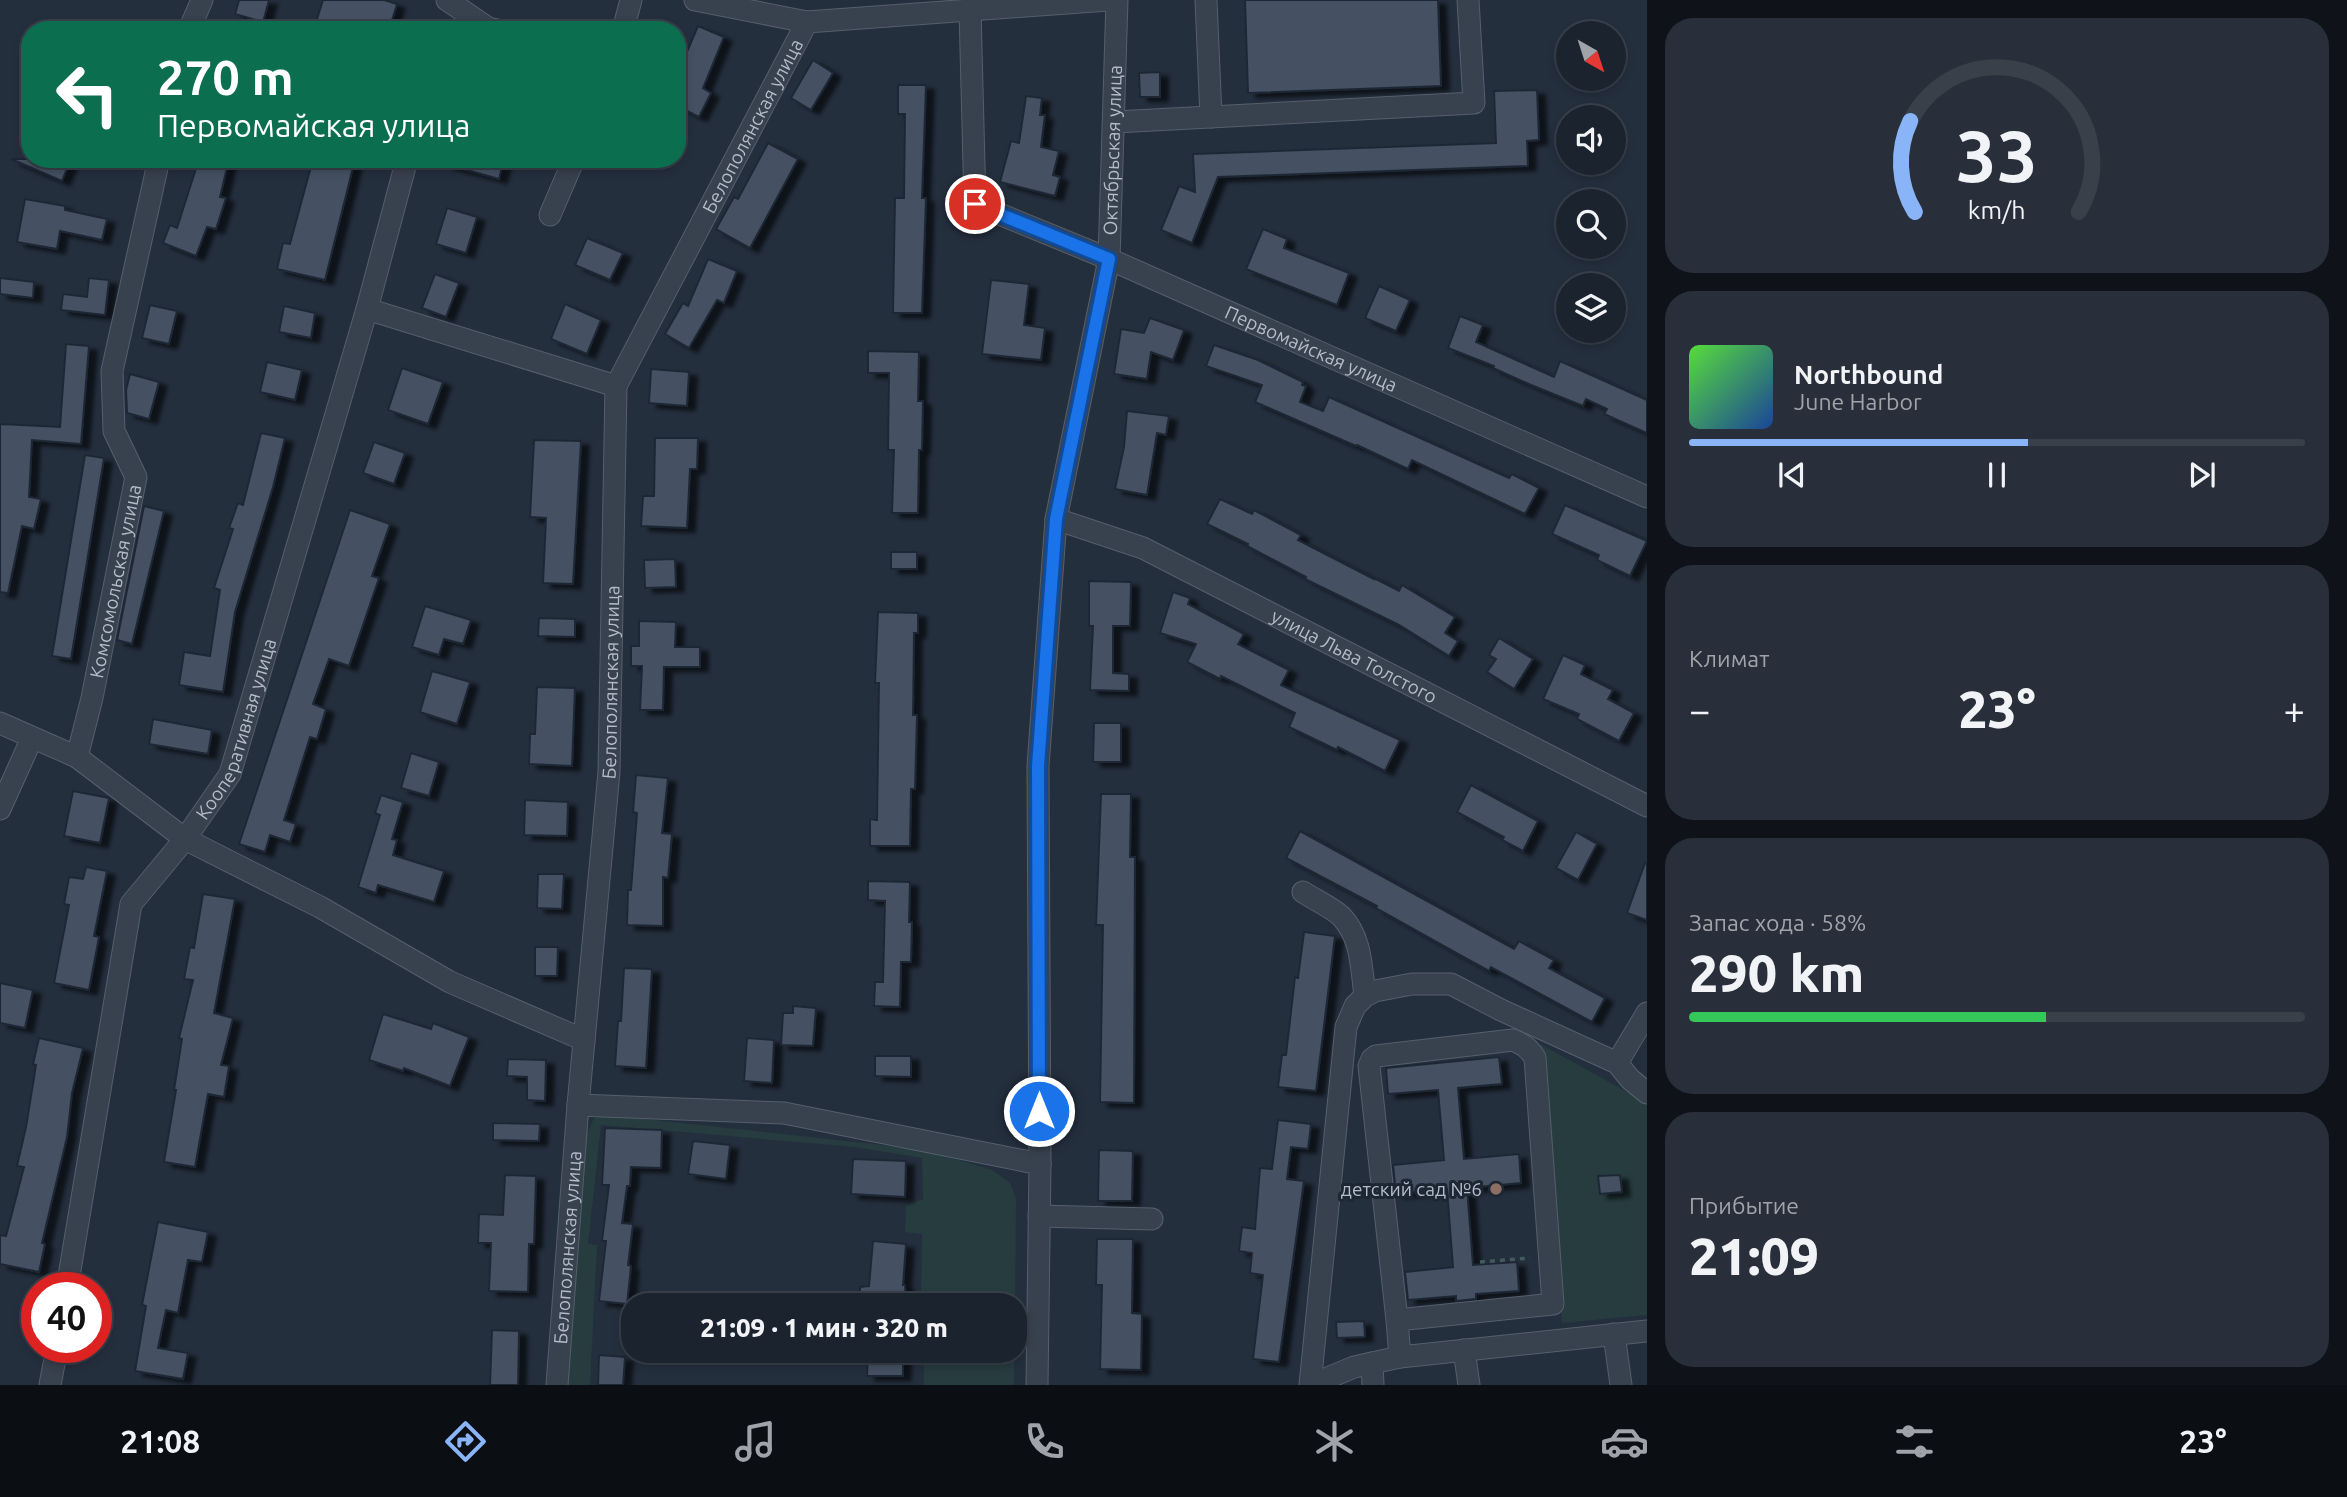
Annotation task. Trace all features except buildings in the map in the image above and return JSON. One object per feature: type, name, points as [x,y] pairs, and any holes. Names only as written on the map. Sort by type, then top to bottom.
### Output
[{"type":"street","points":[[193,21],[202,0]]},
{"type":"street","points":[[447,0],[480,21]]},
{"type":"street","points":[[478,0],[489,21]]},
{"type":"street","points":[[625,21],[631,0]]},
{"type":"street","points":[[695,0],[807,22],[1108,0]]},
{"type":"street","name":"Октябрьская улица","points":[[1037,1385],[1040,1164],[1038,766],[1056,519],[1109,259],[1118,0]]},
{"type":"street","points":[[1206,0],[1211,117]]},
{"type":"street","points":[[1115,122],[1474,103],[1468,0]]},
{"type":"street","name":"Первомайская улица","points":[[970,10],[975,204],[1109,259],[1647,498]]},
{"type":"street","name":"Белополянская улица","points":[[557,1385],[578,1105],[608,772],[616,386],[807,22]]},
{"type":"street","name":"Комсомольская улица","points":[[77,757],[92,698],[136,477],[114,431],[112,371],[157,168]]},
{"type":"street","name":"Кооперативная улица","points":[[70,1272],[131,904],[185,839],[230,774],[368,309],[405,168]]},
{"type":"street","points":[[550,215],[570,168]]},
{"type":"street","points":[[368,309],[616,386]]},
{"type":"street","name":"улица Льва Толстого","points":[[1056,519],[1143,548],[1647,806]]},
{"type":"street","points":[[0,723],[77,757],[185,839],[320,906],[450,982],[584,1040]]},
{"type":"street","points":[[0,809],[32,738]]},
{"type":"street","points":[[1303,892],[1340,915],[1353,931],[1360,954],[1364,996]]},
{"type":"street","points":[[1647,1093],[1630,1079],[1617,1063],[1451,984],[1412,985],[1375,991],[1364,996],[1355,1006],[1346,1027],[1310,1385],[1343,1371],[1400,1357],[1647,1331]]},
{"type":"street","points":[[1617,1063],[1647,1013]]},
{"type":"street","points":[[1397,1320],[1553,1304],[1535,1058],[1530,1048],[1513,1040],[1376,1056],[1369,1066],[1400,1357]]},
{"type":"street","points":[[578,1105],[783,1113],[1040,1164]]},
{"type":"street","points":[[1039,1216],[1152,1219]]},
{"type":"street","points":[[1614,1335],[1621,1385]]},
{"type":"street","points":[[1464,1350],[1469,1385]]},
{"type":"street","points":[[50,1385],[54,1363]]},
{"type":"street","points":[[1371,1363],[1373,1385]]},
{"type":"path","points":[[1480,1262],[1549,1256]]},
{"type":"green space","points":[[1540,1044],[1647,1103],[1647,1315],[1562,1323]]},
{"type":"green space","points":[[609,1115],[927,1150],[992,1170],[1010,1183],[1016,1198],[1015,1293],[921,1293],[922,1234],[905,1232],[906,1206],[923,1199],[922,1158],[855,1147],[601,1125],[588,1244],[597,1245],[590,1385],[568,1385],[573,1287],[587,1133],[594,1118]]},
{"type":"green space","points":[[924,1363],[1014,1363],[1014,1385],[924,1385]]},
{"type":"place","name":"детский сад №6","points":[[1496,1189]]},
{"type":"route","points":[[975,204],[1109,259],[1056,519],[1038,766],[1039,1111]]}]
